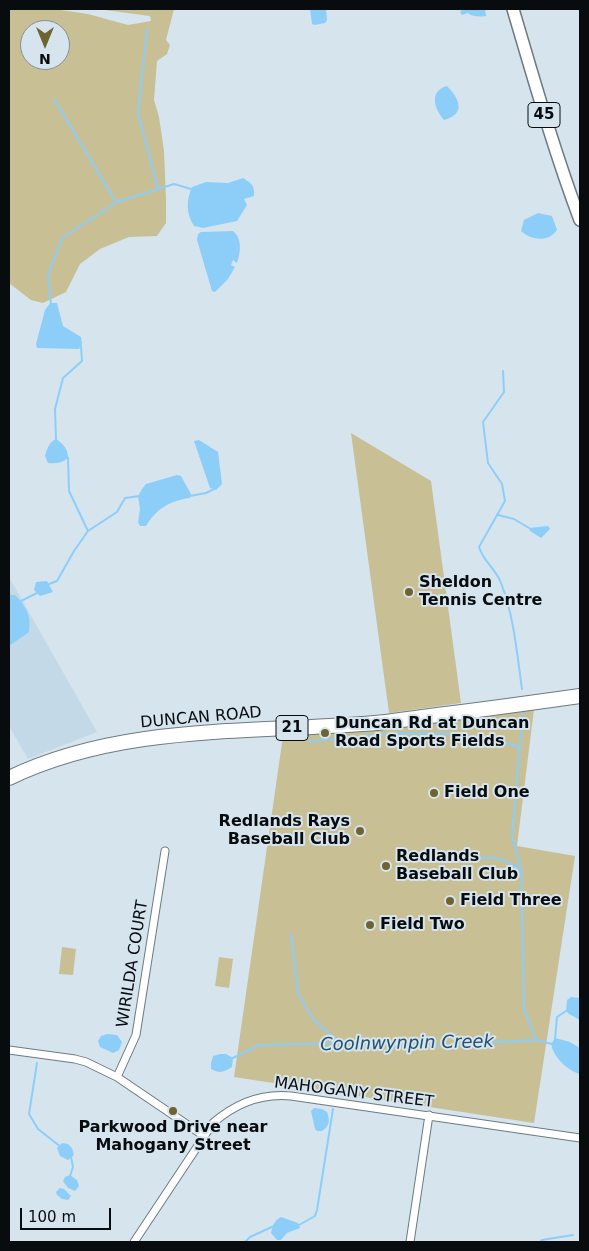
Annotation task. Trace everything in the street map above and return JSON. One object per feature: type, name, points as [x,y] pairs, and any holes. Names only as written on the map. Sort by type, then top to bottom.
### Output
[{"type":"highway","name":"DUNCAN ROAD","points":[[9,778],[63,756],[97,747],[140,740],[219,732],[364,724],[580,696]]},
{"type":"main road","name":"45","points":[[513,9],[565,180],[580,220]]},
{"type":"street","name":"WIRILDA COURT","points":[[117,1077],[136,1035],[165,851]]},
{"type":"street","points":[[9,1050],[86,1062],[117,1077],[204,1136]]},
{"type":"street","name":"MAHOGANY STREET","points":[[134,1242],[213,1123],[225,1112],[237,1105],[265,1096],[291,1096],[580,1138]]},
{"type":"street","points":[[410,1242],[429,1115]]},
{"type":"shaded area","points":[[9,9],[54,9],[88,14],[128,25],[151,21],[150,16],[97,9],[174,9],[166,40],[170,45],[167,54],[157,61],[154,100],[159,117],[164,151],[166,223],[157,236],[129,237],[100,249],[80,264],[66,292],[43,303],[31,300],[9,283]]},
{"type":"shaded area","name":"Sheldon Tennis Centre","points":[[351,433],[431,481],[461,703],[389,713]]},
{"type":"shaded area","points":[[9,577],[97,732],[28,759],[9,726]]},
{"type":"shaded area","points":[[534,709],[517,846],[575,856],[534,1123],[234,1077],[283,736],[370,729]]},
{"type":"shaded area","points":[[62,947],[76,949],[73,975],[59,974]]},
{"type":"shaded area","points":[[219,957],[233,959],[229,988],[215,986]]},
{"type":"water","points":[[310,9],[326,9],[327,20],[325,23],[312,24]]},
{"type":"water","points":[[463,9],[485,9],[486,16],[479,17],[468,13],[462,15],[460,12]]},
{"type":"water","points":[[447,86],[458,101],[459,106],[456,114],[444,120],[436,106],[435,96],[441,88]]},
{"type":"water","points":[[243,178],[252,185],[254,196],[244,199],[247,205],[237,221],[203,228],[194,226],[189,216],[188,207],[192,187],[206,182],[228,183]]},
{"type":"water","points":[[538,213],[552,216],[557,230],[549,237],[534,238],[521,231],[524,220]]},
{"type":"water","points":[[233,231],[239,241],[240,250],[237,263],[233,260],[231,265],[235,267],[228,279],[215,292],[212,291],[197,240],[198,234],[201,232]]},
{"type":"water","points":[[50,303],[57,303],[63,326],[81,337],[82,344],[79,349],[37,348],[36,344],[45,310]]},
{"type":"water","points":[[56,439],[65,447],[68,458],[59,463],[48,463],[45,456],[50,444]]},
{"type":"water","points":[[199,440],[218,452],[222,484],[216,490],[210,488],[194,441]]},
{"type":"water","points":[[177,475],[181,476],[191,494],[190,498],[170,503],[159,510],[146,526],[140,526],[138,522],[140,509],[138,496],[142,489],[146,484]]},
{"type":"water","points":[[548,526],[550,529],[541,538],[530,531],[529,528]]},
{"type":"water","points":[[47,581],[53,592],[40,596],[34,590],[36,582]]},
{"type":"water","points":[[9,595],[15,595],[25,608],[29,616],[29,632],[9,646]]},
{"type":"water","points":[[571,997],[580,998],[580,1020],[566,1011],[567,1000]]},
{"type":"water","points":[[107,1034],[117,1035],[122,1042],[119,1050],[113,1053],[100,1047],[98,1041],[101,1036]]},
{"type":"water","points":[[555,1038],[570,1042],[580,1048],[580,1074],[558,1059],[551,1044]]},
{"type":"water","points":[[226,1054],[233,1058],[232,1067],[224,1071],[214,1071],[211,1069],[213,1056]]},
{"type":"water","points":[[314,1108],[327,1112],[329,1123],[322,1131],[315,1129],[311,1111]]},
{"type":"water","points":[[62,1143],[68,1144],[72,1148],[74,1155],[68,1160],[60,1156],[57,1148]]},
{"type":"water","points":[[70,1175],[77,1180],[79,1186],[75,1191],[68,1188],[63,1181],[65,1177]]},
{"type":"water","points":[[60,1188],[64,1189],[71,1196],[68,1200],[62,1199],[57,1195],[56,1192]]},
{"type":"water","points":[[281,1217],[298,1223],[300,1228],[287,1233],[281,1240],[277,1240],[271,1233],[274,1224]]},
{"type":"waterway","points":[[147,29],[138,113],[158,189]]},
{"type":"waterway","points":[[54,99],[116,202]]},
{"type":"waterway","points":[[51,305],[48,275],[62,238],[117,202],[174,184],[191,189]]},
{"type":"waterway","points":[[56,440],[55,409],[63,378],[82,361],[81,346],[79,345]]},
{"type":"waterway","points":[[503,371],[504,392],[483,422],[488,463],[502,484],[505,501],[479,547],[483,557],[499,578],[509,609],[522,689]]},
{"type":"waterway","points":[[66,456],[68,458],[69,491],[88,531]]},
{"type":"waterway","points":[[190,496],[206,493],[214,489]]},
{"type":"waterway","points":[[49,584],[57,581],[88,531],[117,512],[125,498],[140,496]]},
{"type":"waterway","points":[[498,515],[514,519],[529,528]]},
{"type":"waterway","points":[[19,602],[37,593]]},
{"type":"waterway","points":[[523,710],[512,836],[521,869],[524,1009],[536,1040]]},
{"type":"waterway","points":[[365,736],[401,733],[454,734],[498,739],[520,748]]},
{"type":"waterway","points":[[309,741],[355,737]]},
{"type":"waterway","points":[[413,852],[458,857],[493,858],[503,860],[520,869]]},
{"type":"waterway","points":[[291,934],[298,994],[314,1020],[340,1043]]},
{"type":"waterway","points":[[555,1039],[557,1017],[566,1011]]},
{"type":"waterway","name":"Coolnwynpin Creek","points":[[233,1058],[259,1045],[340,1043],[429,1046],[536,1040],[552,1044]]},
{"type":"waterway","points":[[37,1063],[29,1114],[38,1129],[61,1147]]},
{"type":"waterway","points":[[299,1225],[315,1216],[317,1210],[333,1109]]},
{"type":"waterway","points":[[70,1176],[73,1167],[71,1157]]},
{"type":"waterway","points":[[245,1242],[250,1237],[274,1226]]},
{"type":"waterway","points":[[540,1242],[542,1240],[573,1235]]},
{"type":"place","name":"Sheldon Tennis Centre","points":[[409,592]]},
{"type":"place","name":"Duncan Rd at Duncan Road Sports Fields","points":[[325,733]]},
{"type":"place","name":"Field One","points":[[434,793]]},
{"type":"place","name":"Redlands Rays Baseball Club","points":[[360,831]]},
{"type":"place","name":"Redlands Baseball Club","points":[[386,866]]},
{"type":"place","name":"Field Three","points":[[450,901]]},
{"type":"place","name":"Field Two","points":[[370,925]]},
{"type":"place","name":"Parkwood Drive near Mahogany Street","points":[[173,1111]]}]
